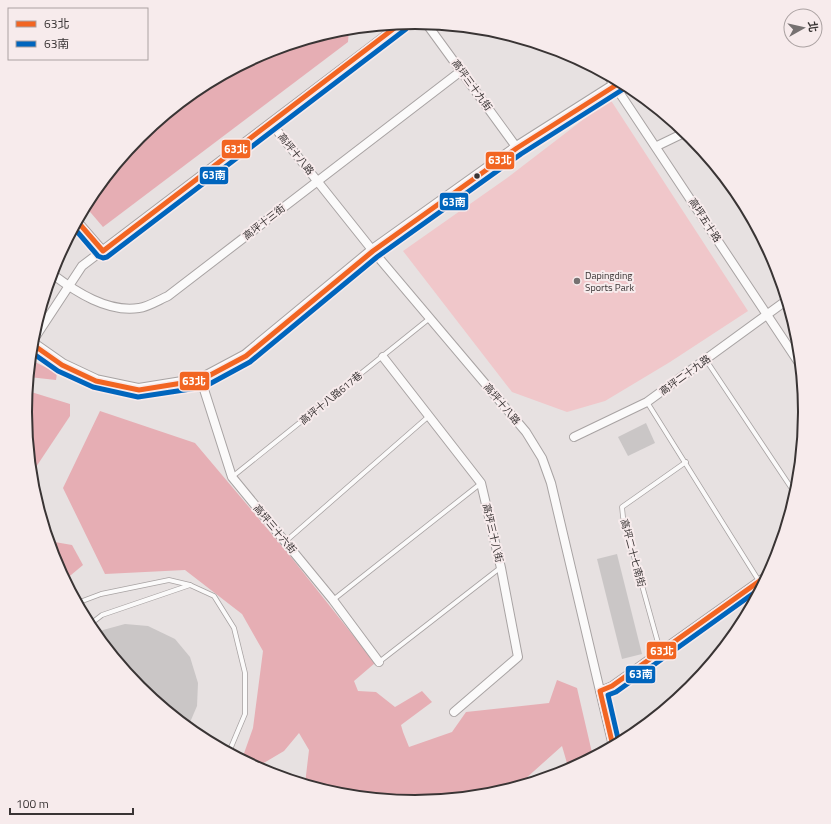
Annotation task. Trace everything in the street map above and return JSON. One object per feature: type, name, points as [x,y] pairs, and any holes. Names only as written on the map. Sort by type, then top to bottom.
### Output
[{"type":"street","points":[[43,326],[82,266],[393,30]]},
{"type":"street","name":"高坪三十九街","points":[[431,30],[517,148]]},
{"type":"street","name":"高坪十三街","points":[[57,278],[68,286],[113,308],[140,308],[168,296],[461,70]]},
{"type":"street","points":[[38,348],[62,365],[96,381],[140,390],[201,380],[246,356],[373,251],[611,82]]},
{"type":"street","name":"高坪五十路","points":[[619,88],[794,355]]},
{"type":"street","name":"高坪十八路","points":[[271,123],[373,251],[526,432],[542,458],[553,490],[612,741]]},
{"type":"street","points":[[656,146],[680,135]]},
{"type":"street","points":[[81,225],[103,251]]},
{"type":"street","name":"高坪二十九路","points":[[574,437],[647,402],[782,304]]},
{"type":"street","name":"高坪三十八街","points":[[383,357],[481,484],[501,568],[518,657],[454,712]]},
{"type":"street","name":"高坪三十六街","points":[[201,380],[232,477],[333,600],[379,662]]},
{"type":"street","points":[[600,691],[612,686],[660,650],[758,582]]},
{"type":"lane","name":"高坪十八路617巷","points":[[232,477],[430,318]]},
{"type":"lane","points":[[706,360],[791,487]]},
{"type":"lane","points":[[647,402],[759,580]]},
{"type":"lane","points":[[286,541],[430,416]]},
{"type":"lane","name":"高坪二十七南街","points":[[660,650],[623,517],[622,507],[686,462]]},
{"type":"lane","points":[[333,600],[481,484]]},
{"type":"lane","points":[[379,662],[501,568]]},
{"type":"lane","points":[[83,601],[101,594],[169,580],[190,585],[214,596],[234,628],[245,673],[245,714],[231,748]]},
{"type":"lane","points":[[94,621],[102,615],[190,585]]},
{"type":"shaded area","points":[[349,35],[348,42],[103,227],[89,211],[97,199],[128,159],[163,124],[182,108],[224,80],[246,68],[292,49]]},
{"type":"shaded area","name":"Dapingding Sports Park","points":[[610,99],[748,311],[670,362],[605,401],[567,412],[512,392],[403,251],[507,178]]},
{"type":"shaded area","points":[[36,362],[57,373],[56,380],[34,378]]},
{"type":"shaded area","points":[[33,392],[70,404],[70,416],[37,466],[33,437]]},
{"type":"shaded area","points":[[100,411],[195,443],[287,552],[375,663],[354,681],[358,691],[376,692],[395,707],[422,691],[432,702],[401,725],[409,747],[452,732],[466,712],[549,703],[557,680],[577,688],[592,752],[567,764],[562,746],[525,779],[490,788],[465,792],[416,795],[366,792],[341,788],[306,779],[309,750],[299,733],[284,751],[263,763],[246,756],[244,755],[253,728],[263,651],[242,614],[185,570],[105,574],[63,488]]},
{"type":"shaded area","points":[[56,542],[72,545],[83,565],[70,576]]},
{"type":"building","points":[[646,423],[655,443],[628,456],[618,437]]},
{"type":"building","points":[[617,554],[642,654],[622,659],[597,559]]},
{"type":"building","points":[[125,624],[148,626],[175,639],[190,657],[198,683],[197,706],[190,722],[163,700],[145,683],[112,645],[102,631]]},
{"type":"transit line","name":"63南","points":[[78,232],[98,256],[103,258],[107,257],[405,29]]},
{"type":"transit line","name":"63北","points":[[81,226],[103,251],[392,30]]},
{"type":"transit line","name":"63北","points":[[38,348],[62,365],[96,381],[139,390],[201,380],[246,356],[373,251],[517,148],[615,86]]},
{"type":"transit line","name":"63南","points":[[37,356],[58,371],[93,387],[138,397],[204,387],[250,362],[377,257],[521,154],[622,90]]},
{"type":"transit line","name":"63北","points":[[612,741],[600,691],[612,686],[759,582]]},
{"type":"transit line","name":"63南","points":[[618,737],[608,695],[616,692],[752,594]]},
{"type":"place","name":"Dapingding Sports Park","points":[[577,281]]}]
